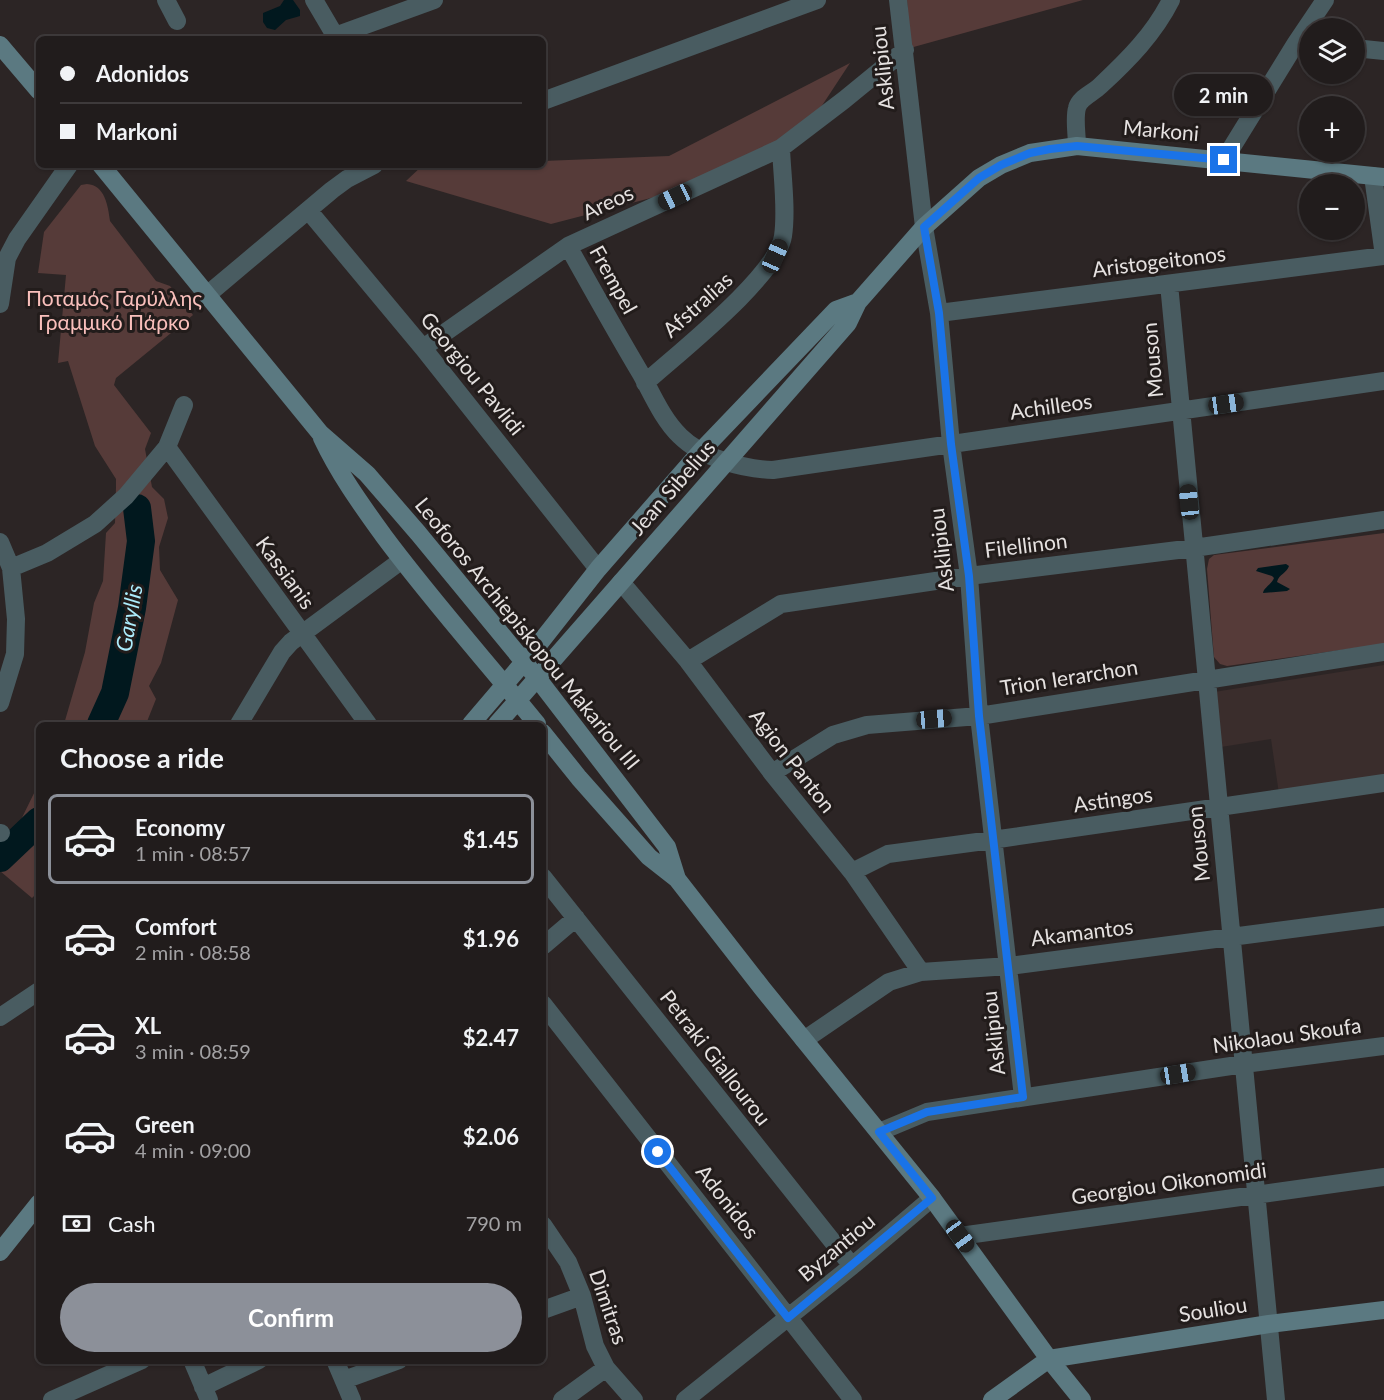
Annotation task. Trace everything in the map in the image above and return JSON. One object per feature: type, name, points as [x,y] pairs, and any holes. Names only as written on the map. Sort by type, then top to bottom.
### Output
[{"type":"main road","points":[[0,45],[36,87]]},
{"type":"main road","name":"Markoni","points":[[1077,146],[1378,176]]},
{"type":"main road","name":"Jean Sibelius","points":[[498,722],[848,323],[858,302],[924,227],[979,178],[1001,165],[1030,153],[1077,146]]},
{"type":"main road","name":"Leoforos Archiepiskopou Makariou III","points":[[103,168],[320,433],[367,474],[538,679],[667,847],[677,879]]},
{"type":"main road","name":"Jean Sibelius","points":[[473,722],[598,569],[702,450],[836,310],[858,302]]},
{"type":"main road","name":"Leoforos Archiepiskopou Makariou III","points":[[320,433],[335,466],[402,560],[535,722]]},
{"type":"main road","name":"Leoforos Archiepiskopou Makariou III","points":[[546,737],[649,857],[677,879],[932,1198],[1049,1359],[1082,1400]]},
{"type":"main road","points":[[1,1250],[36,1207]]},
{"type":"main road","name":"Souliou","points":[[1049,1359],[1269,1324],[1384,1310]]},
{"type":"main road","points":[[992,1400],[1049,1359]]},
{"type":"street","points":[[166,0],[177,21]]},
{"type":"street","points":[[314,0],[335,36]]},
{"type":"street","points":[[339,36],[434,0]]},
{"type":"street","points":[[546,100],[795,4],[817,0]]},
{"type":"street","name":"Asklipiou","points":[[898,0],[924,227],[939,313],[951,444],[969,576],[979,716],[1023,1097]]},
{"type":"street","points":[[1077,146],[1076,112],[1079,103],[1110,77],[1148,37],[1171,0]]},
{"type":"street","points":[[1316,18],[1325,0]]},
{"type":"street","points":[[1365,49],[1384,51]]},
{"type":"street","name":"Areos","points":[[423,348],[568,246],[781,148],[905,50]]},
{"type":"street","points":[[1224,160],[1299,50]]},
{"type":"street","name":"Afstralias","points":[[645,383],[750,289],[775,256],[783,237],[781,148]]},
{"type":"street","points":[[0,304],[4,254],[17,240],[67,168]]},
{"type":"street","points":[[207,295],[347,179],[368,168]]},
{"type":"street","points":[[1378,176],[1384,256]]},
{"type":"street","name":"Georgiou Pavlidi","points":[[308,210],[423,348],[598,569]]},
{"type":"street","name":"Frempel","points":[[568,246],[645,383],[676,433],[690,444],[725,462]]},
{"type":"street","name":"Aristogeitonos","points":[[939,313],[1384,256]]},
{"type":"street","name":"Mouson","points":[[1169,284],[1276,1400]]},
{"type":"street","name":"Achilleos","points":[[725,462],[773,470],[1384,381]]},
{"type":"street","points":[[11,568],[47,553],[95,524],[126,496],[166,447],[184,405]]},
{"type":"street","name":"Kassianis","points":[[166,447],[300,634],[366,722]]},
{"type":"street","name":"Filellinon","points":[[688,661],[781,604],[1384,520]]},
{"type":"street","points":[[0,543],[11,568],[16,620],[15,654],[0,704]]},
{"type":"street","points":[[240,722],[282,652],[300,634],[402,560]]},
{"type":"street","name":"Agion Panton","points":[[621,582],[688,661],[771,773],[852,872],[921,972]]},
{"type":"street","name":"Trion Ierarchon","points":[[771,773],[833,735],[867,725],[979,716],[1384,652]]},
{"type":"street","name":"Astingos","points":[[852,872],[888,854],[1384,783]]},
{"type":"street","name":"Petraki Giallourou","points":[[546,882],[852,1266]]},
{"type":"street","name":"Akamantos","points":[[804,1040],[889,981],[921,972],[1009,966],[1384,917]]},
{"type":"street","points":[[546,943],[576,918]]},
{"type":"street","points":[[0,1017],[36,993]]},
{"type":"street","name":"Adonidos","points":[[546,1008],[853,1400]]},
{"type":"street","name":"Nikolaou Skoufa","points":[[879,1132],[927,1112],[1244,1064],[1384,1046]]},
{"type":"street","name":"Georgiou Oikonomidi","points":[[960,1236],[1384,1177]]},
{"type":"street","name":"Byzantiou","points":[[685,1400],[852,1266],[932,1198]]},
{"type":"street","name":"Dimitras","points":[[546,1229],[568,1262],[582,1296],[595,1346],[606,1368],[634,1400]]},
{"type":"street","points":[[546,1309],[582,1296]]},
{"type":"street","points":[[52,1400],[133,1364]]},
{"type":"street","points":[[194,1364],[206,1394],[253,1364]]},
{"type":"street","points":[[337,1364],[352,1400]]},
{"type":"street","points":[[344,1380],[388,1364]]},
{"type":"street","points":[[562,1400],[606,1368]]},
{"type":"shaded area","points":[[1384,665],[1384,778],[1279,794],[1271,739],[1221,747],[1214,692]]},
{"type":"green space","points":[[907,0],[1083,0],[910,48]]},
{"type":"green space","points":[[850,63],[804,133],[670,193],[551,224],[406,181],[420,168],[546,168],[546,161],[669,156]]},
{"type":"green space","name":"Ποταμός Γαρύλλης Γραμμικό Πάρκο","points":[[81,185],[93,185],[102,192],[107,203],[110,221],[156,281],[170,286],[193,315],[116,378],[114,385],[151,433],[145,449],[152,487],[164,499],[168,518],[159,547],[160,570],[178,600],[161,663],[149,686],[156,699],[147,722],[65,722],[85,652],[94,603],[103,581],[106,533],[115,523],[116,479],[95,446],[68,361],[58,363],[66,275],[38,273],[44,232]]},
{"type":"green space","points":[[1384,533],[1384,644],[1227,666],[1220,664],[1214,657],[1207,569],[1209,559],[1214,555]]},
{"type":"green space","points":[[36,789],[36,894],[32,898],[0,871],[0,843],[14,834]]},
{"type":"water","points":[[284,0],[293,0],[300,10],[300,16],[286,20],[275,30],[267,28],[263,22],[263,13],[280,6]]},
{"type":"water","points":[[1286,564],[1288,568],[1277,582],[1290,589],[1263,593],[1274,578],[1256,571],[1258,568]]},
{"type":"waterway","name":"Garyllis","points":[[102,722],[115,693],[132,608],[141,541],[137,508]]},
{"type":"waterway","name":"Garyllis","points":[[0,858],[36,824]]},
{"type":"route","points":[[658,1152],[788,1318],[932,1198],[879,1132],[927,1112],[1023,1097],[979,716],[969,576],[951,444],[939,313],[924,227],[979,178],[1001,165],[1030,153],[1077,146],[1224,160]]}]
